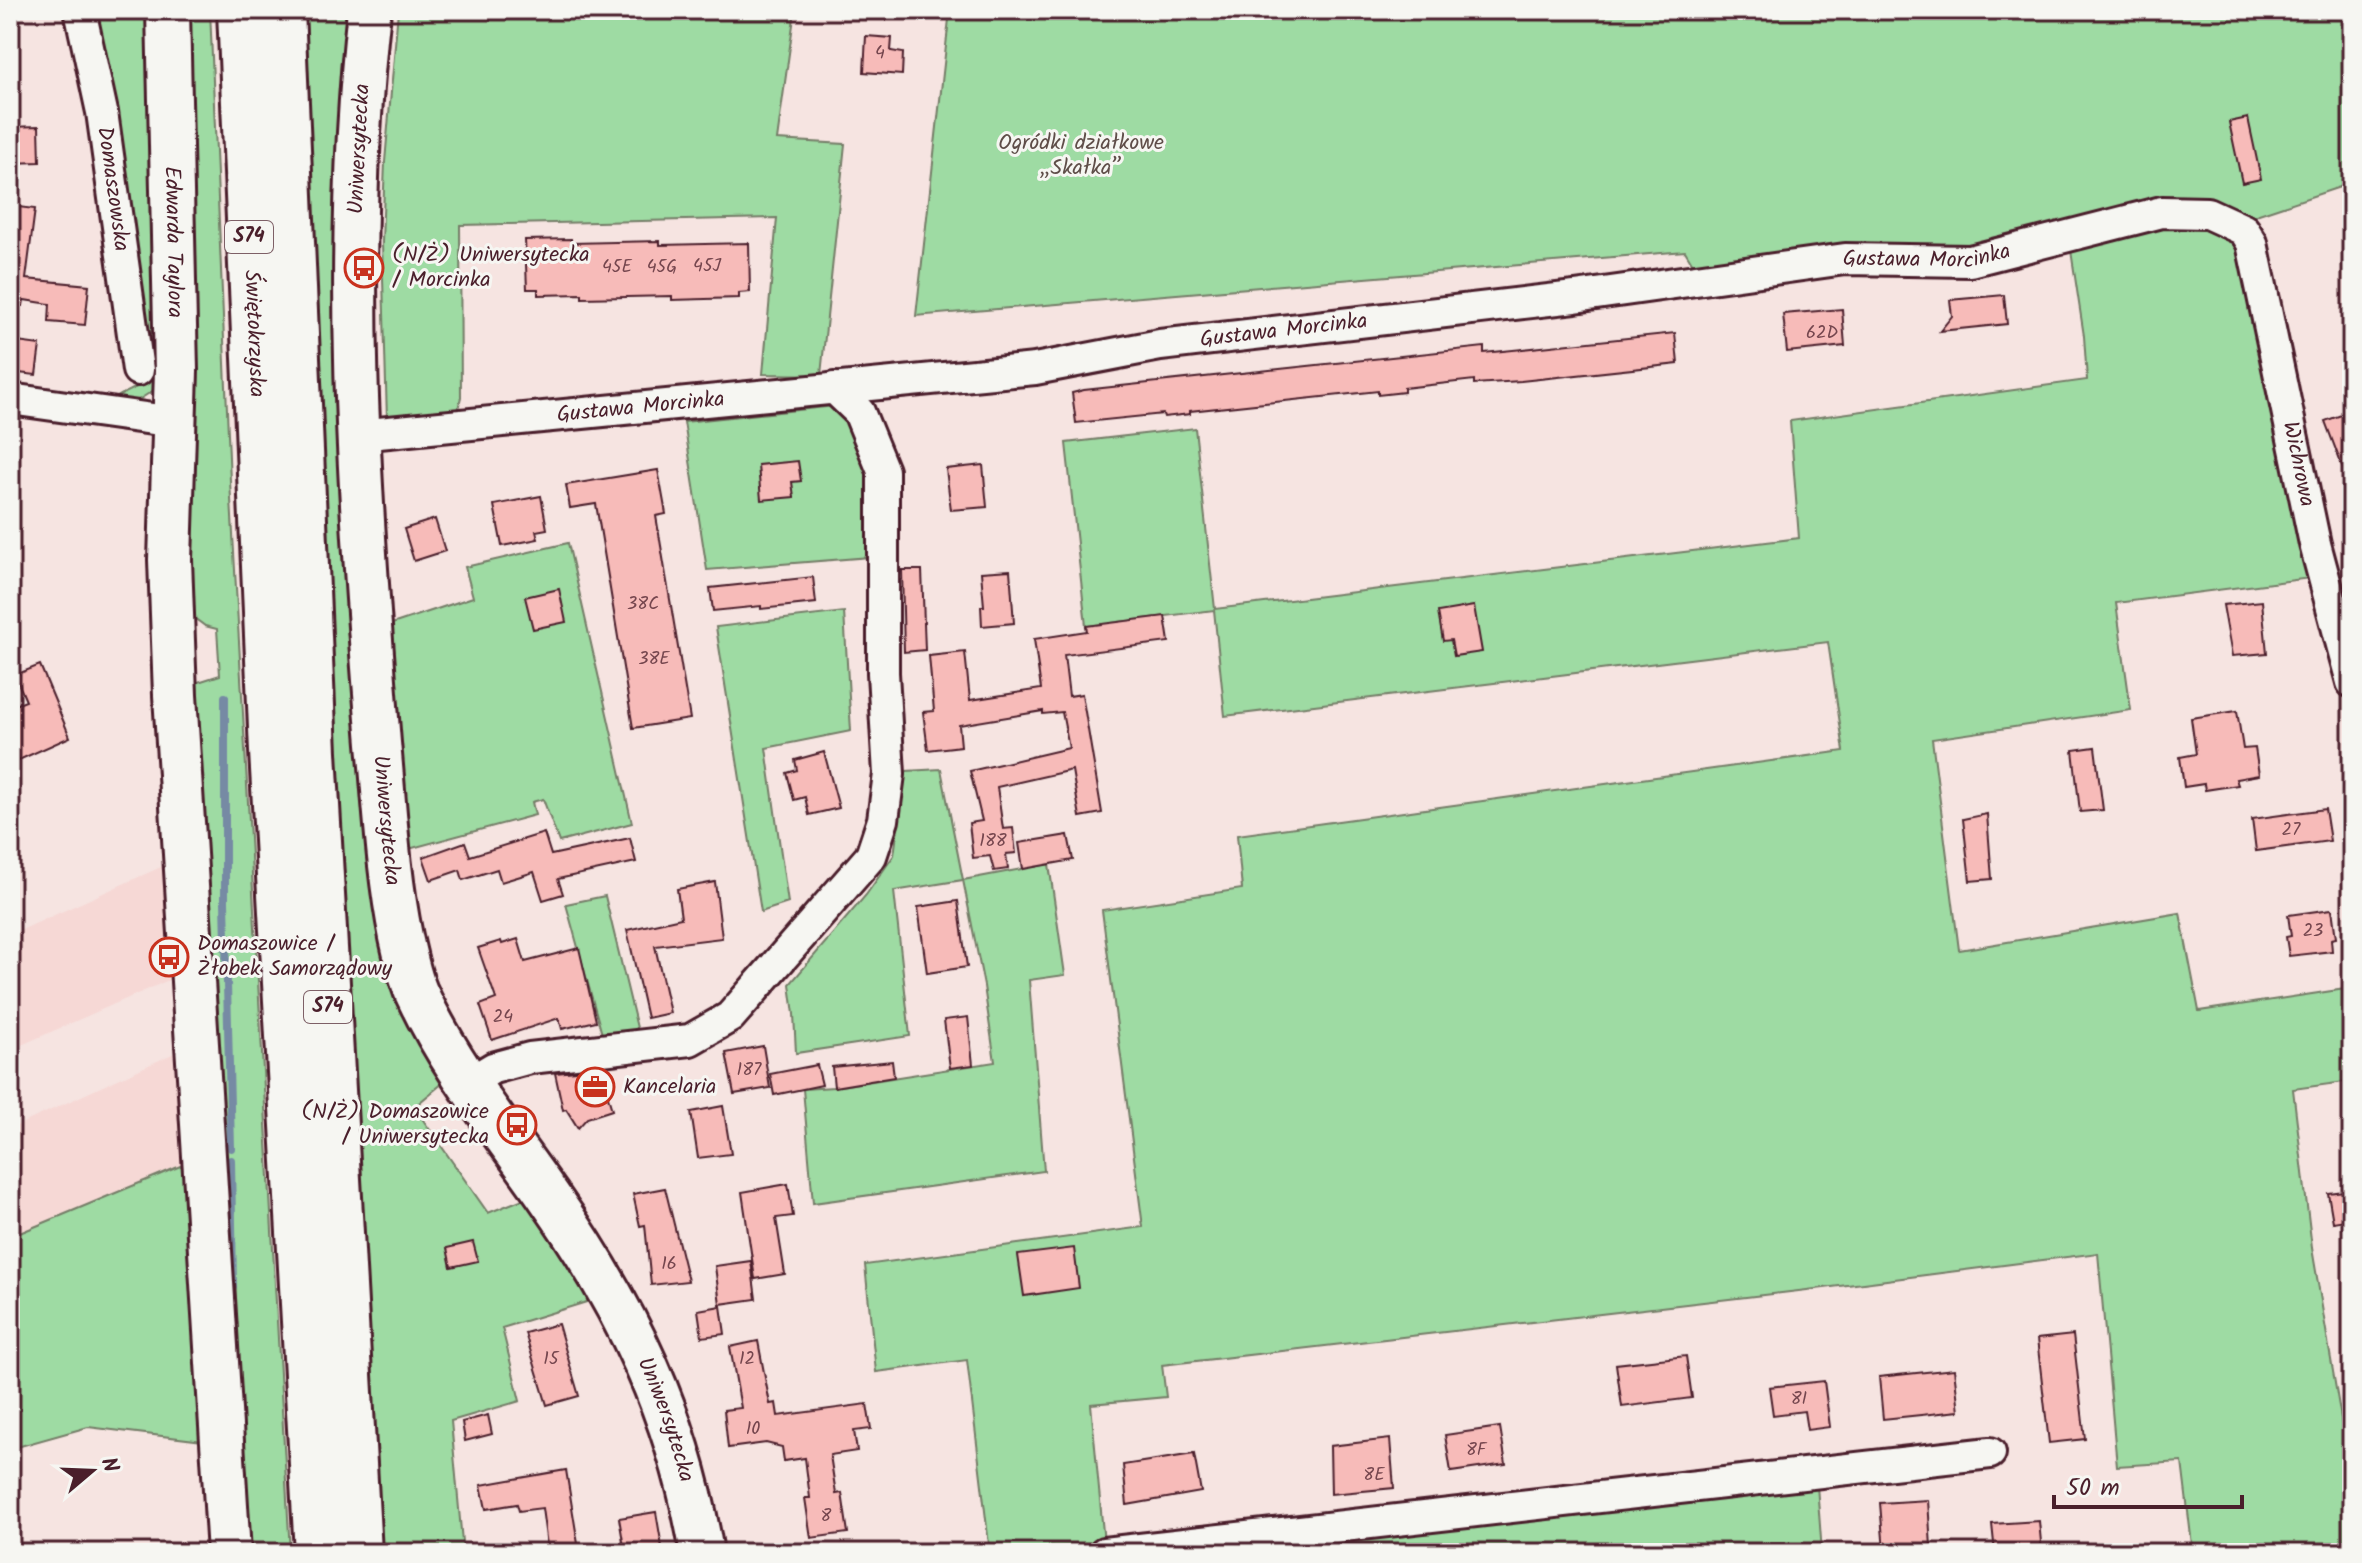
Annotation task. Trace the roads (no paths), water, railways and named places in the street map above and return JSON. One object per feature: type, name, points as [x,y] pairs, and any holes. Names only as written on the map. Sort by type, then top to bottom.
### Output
[{"type":"highway","name":"Świętokrzyska","points":[[240,10],[280,462]]},
{"type":"highway","name":"Świętokrzyska","points":[[280,462],[282,10]]},
{"type":"highway","name":"S74","points":[[280,462],[272,751],[317,1553]]},
{"type":"highway","name":"S74","points":[[280,462],[314,752],[359,1553]]},
{"type":"street","name":"Domaszowska","points":[[80,10],[102,112],[138,370]]},
{"type":"street","name":"Edwarda Taylora","points":[[168,10],[176,371],[170,560],[175,695],[229,1553]]},
{"type":"street","name":"Uniwersytecka","points":[[369,10],[357,182],[354,297],[358,435],[368,610],[396,911],[414,987],[431,1022],[468,1083],[585,1249],[646,1360],[670,1421],[686,1475],[702,1553]]},
{"type":"street","name":"Gustawa Morcinka","points":[[358,435],[1035,369],[1160,345],[1575,297],[1845,259],[1970,261],[2162,212],[2207,213],[2244,230],[2252,243]]},
{"type":"street","name":"Wichrowa","points":[[2252,243],[2315,544],[2352,682]]},
{"type":"street","points":[[468,1083],[493,1068],[530,1058],[690,1040],[730,1017],[871,856],[883,820],[889,774],[883,673],[883,471],[859,412],[834,388]]},
{"type":"street","points":[[10,399],[174,422]]},
{"type":"street","points":[[1104,1553],[1990,1453]]},
{"type":"waterway","points":[[225,697],[225,901],[231,1148]]},
{"type":"waterway","points":[[231,1160],[233,1287]]},
{"type":"place","name":"(N/Ż) Uniwersytecka / Morcinka","points":[[364,268]]},
{"type":"place","name":"Domaszowice / Żłobek Samorządowy","points":[[169,957]]},
{"type":"place","name":"Kancelaria","points":[[595,1087]]},
{"type":"place","name":"(N/Ż) Domaszowice / Uniwersytecka","points":[[517,1125]]},
{"type":"park label","name":"Ogródki działkowe „Skałka”","points":[[1081,156]]}]
